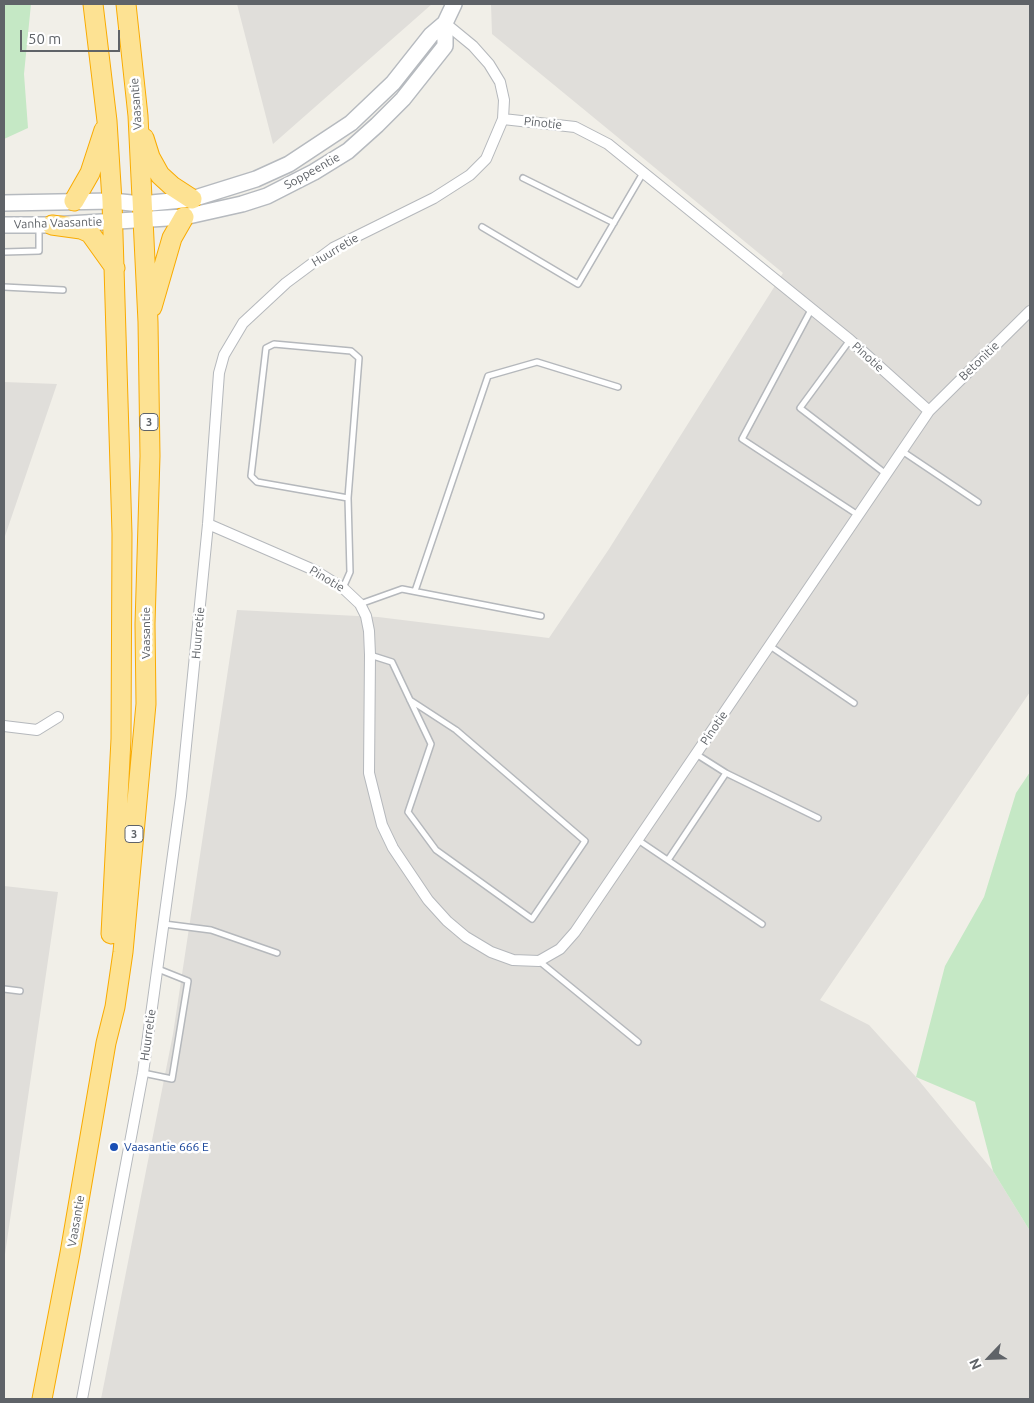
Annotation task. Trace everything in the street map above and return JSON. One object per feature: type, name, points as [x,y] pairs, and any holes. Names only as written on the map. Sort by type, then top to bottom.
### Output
[{"type":"highway","name":"3","points":[[93,4],[107,121],[113,221]]},
{"type":"highway","name":"Vaasantie","points":[[42,1399],[70,1253],[106,1043],[115,1007],[123,952],[146,704],[145,624],[150,456],[148,322],[141,212],[138,116],[126,4]]},
{"type":"highway","points":[[138,116],[150,157],[160,174],[172,186],[192,199]]},
{"type":"highway","points":[[74,201],[90,173],[107,121]]},
{"type":"highway","points":[[148,322],[159,276],[172,238],[184,217]]},
{"type":"highway","name":"Vaasantie","points":[[106,1043],[106,994],[113,912],[121,740],[122,544],[113,221]]},
{"type":"highway","points":[[45,225],[81,229],[90,233],[115,268]]},
{"type":"main road","name":"Soppeentie","points":[[112,201],[141,212],[184,217],[242,204],[267,196],[314,172],[348,151],[403,99],[444,46],[445,23],[454,4]]},
{"type":"main road","name":"Soppeentie","points":[[113,221],[229,190],[281,168],[351,123],[393,84],[431,35],[445,23]]},
{"type":"main road","name":"Vanha Vaasantie","points":[[4,203],[112,201]]},
{"type":"main road","name":"Vanha Vaasantie","points":[[4,225],[45,225],[113,221]]},
{"type":"street","name":"Huurretie","points":[[82,1399],[143,1073],[184,777],[208,524],[218,373],[224,355],[243,323],[286,283],[333,248],[404,214],[470,175],[486,159],[503,118],[504,100],[500,82],[493,70],[473,46],[445,23]]},
{"type":"street","name":"Pinotie","points":[[208,524],[314,570],[343,588],[360,604],[368,624],[370,655],[369,773],[382,826],[393,848],[428,900],[447,921],[466,937],[491,952],[513,960],[539,961],[560,950],[575,932],[638,840],[929,411],[850,340],[608,144],[575,126],[503,118]]},
{"type":"street","name":"Betonitie","points":[[929,411],[1030,311]]},
{"type":"street","points":[[4,726],[37,730],[58,717]]},
{"type":"lane","points":[[482,227],[578,284],[643,172]]},
{"type":"lane","points":[[523,178],[614,223]]},
{"type":"lane","points":[[4,252],[40,251],[45,225]]},
{"type":"lane","points":[[4,287],[63,290]]},
{"type":"lane","points":[[811,310],[742,438],[858,516]]},
{"type":"lane","points":[[850,340],[800,408],[886,474]]},
{"type":"lane","points":[[343,588],[350,572],[348,498],[358,358],[351,351],[274,344],[266,348],[251,476],[257,482],[348,498]]},
{"type":"lane","points":[[415,591],[488,376],[537,362],[618,387]]},
{"type":"lane","points":[[902,450],[978,502]]},
{"type":"lane","points":[[360,604],[402,589],[541,616]]},
{"type":"lane","points":[[769,646],[854,704]]},
{"type":"lane","points":[[370,655],[392,662],[410,700],[431,744],[408,812],[436,850],[532,919],[585,841],[456,730],[410,700]]},
{"type":"lane","points":[[696,754],[726,773],[818,818]]},
{"type":"lane","points":[[668,860],[726,773]]},
{"type":"lane","points":[[638,840],[762,924]]},
{"type":"lane","points":[[164,924],[211,930],[277,953]]},
{"type":"lane","points":[[539,961],[638,1042]]},
{"type":"lane","points":[[143,1073],[172,1080],[188,981],[158,969]]},
{"type":"lane","points":[[4,989],[20,991]]},
{"type":"shaded area","points":[[237,4],[432,4],[273,144]]},
{"type":"shaded area","points":[[491,4],[1030,4],[1030,692],[820,1000],[869,1025],[916,1077],[993,1171],[1030,1231],[1030,1399],[101,1399],[173,1034],[237,610],[378,617],[549,638],[609,549],[783,273],[492,34]]},
{"type":"shaded area","points":[[4,382],[57,384],[4,539]]},
{"type":"shaded area","points":[[4,886],[58,892],[4,1261]]},
{"type":"green space","points":[[4,4],[31,4],[24,74],[28,128],[4,139]]},
{"type":"green space","points":[[1030,772],[1030,1231],[993,1171],[975,1102],[916,1077],[945,966],[984,897],[1016,793]]},
{"type":"place","name":"Vaasantie 666 E","points":[[114,1147]]}]
